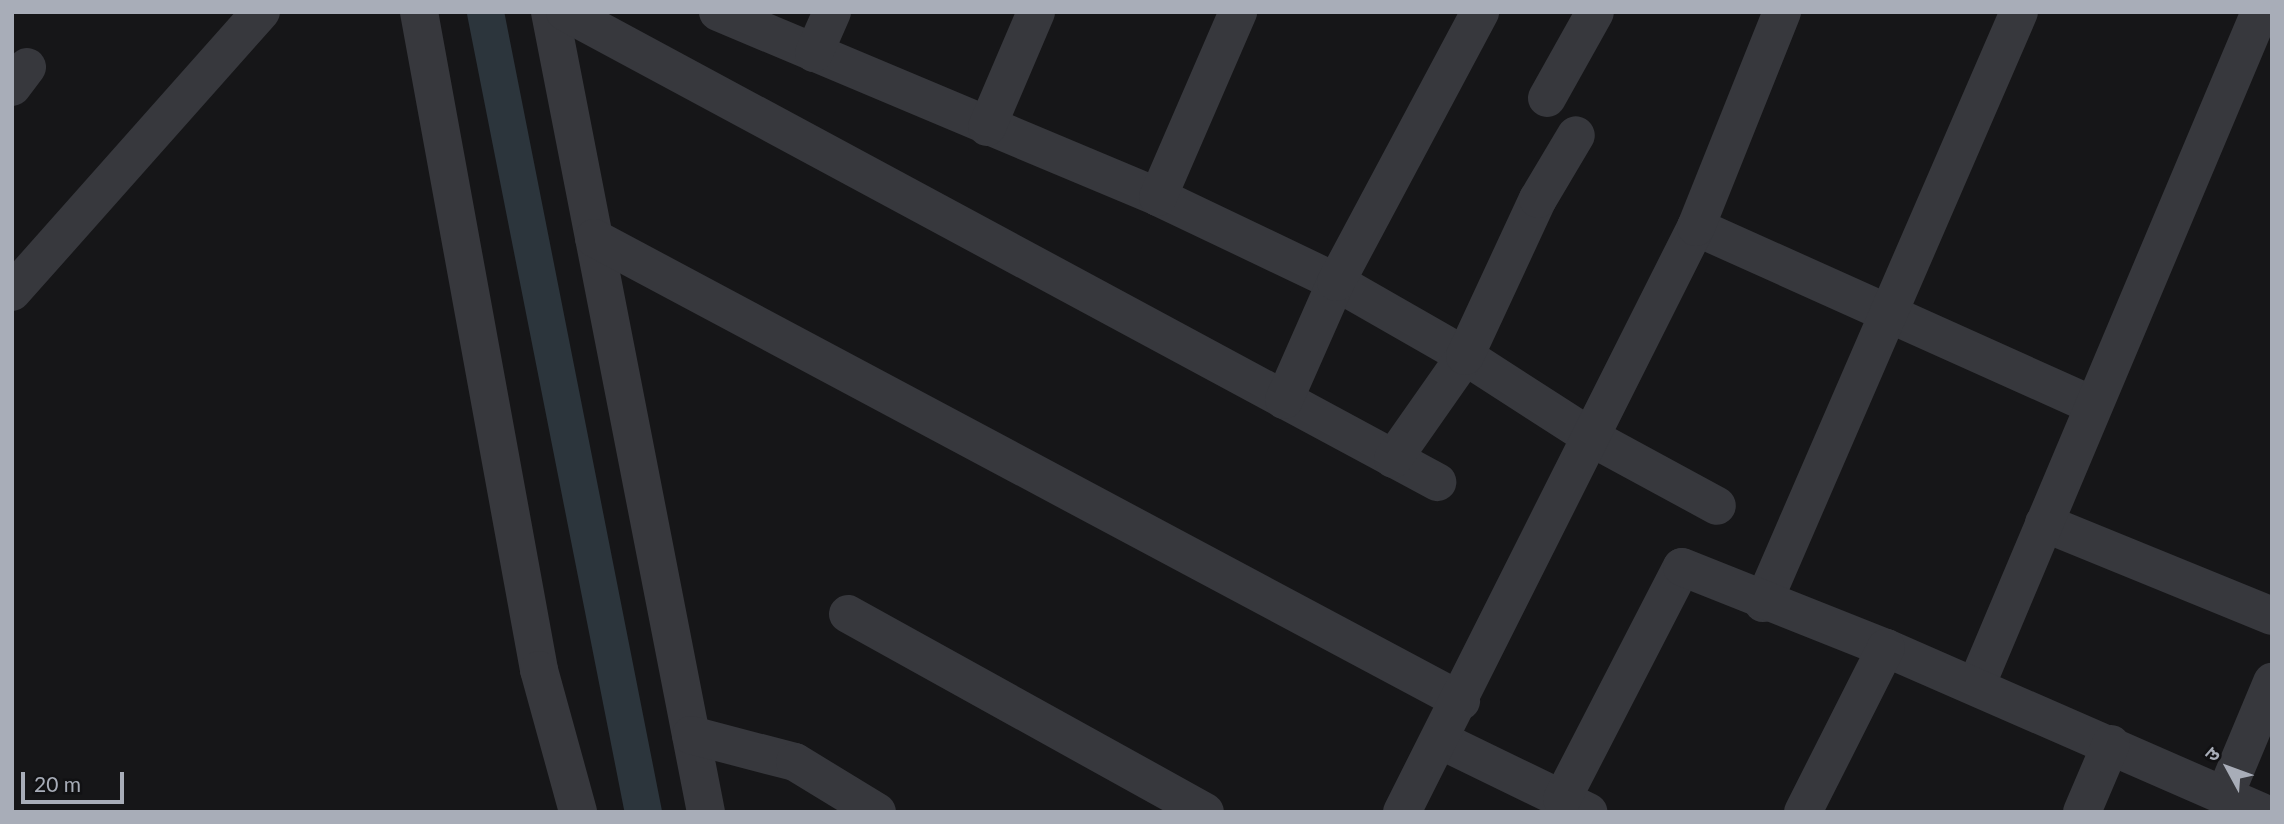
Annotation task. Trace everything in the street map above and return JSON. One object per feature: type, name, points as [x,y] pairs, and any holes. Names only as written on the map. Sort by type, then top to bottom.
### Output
[{"type":"street","points":[[12,292],[261,12]]},
{"type":"street","points":[[419,12],[539,670],[578,812]]},
{"type":"street","points":[[550,12],[706,812]]},
{"type":"street","points":[[565,12],[1437,482]]},
{"type":"street","points":[[718,12],[1158,197],[1336,282],[1465,356],[1592,438],[1717,506]]},
{"type":"street","points":[[814,53],[832,12]]},
{"type":"street","points":[[987,127],[1036,12]]},
{"type":"street","points":[[1158,197],[1238,12]]},
{"type":"street","points":[[1284,400],[1336,282],[1480,12]]},
{"type":"street","points":[[1547,98],[1595,12]]},
{"type":"street","points":[[1402,812],[1461,701],[1696,227],[1782,12]]},
{"type":"street","points":[[1763,603],[2019,12]]},
{"type":"street","points":[[1976,686],[2092,405],[2260,12]]},
{"type":"street","points":[[1393,458],[1465,356],[1538,199],[1576,135]]},
{"type":"street","points":[[1696,227],[2092,405]]},
{"type":"street","points":[[594,238],[1461,701]]},
{"type":"street","points":[[2044,523],[2272,616]]},
{"type":"street","points":[[1440,740],[1575,806],[1682,567],[1763,603],[1886,648],[1976,686],[2260,812]]},
{"type":"street","points":[[848,614],[1164,802],[1205,812]]},
{"type":"street","points":[[1802,812],[1886,648]]},
{"type":"street","points":[[2224,797],[2272,682]]},
{"type":"street","points":[[691,735],[795,762],[877,812]]},
{"type":"street","points":[[2082,812],[2110,744]]},
{"type":"waterway","points":[[485,12],[643,812]]}]
